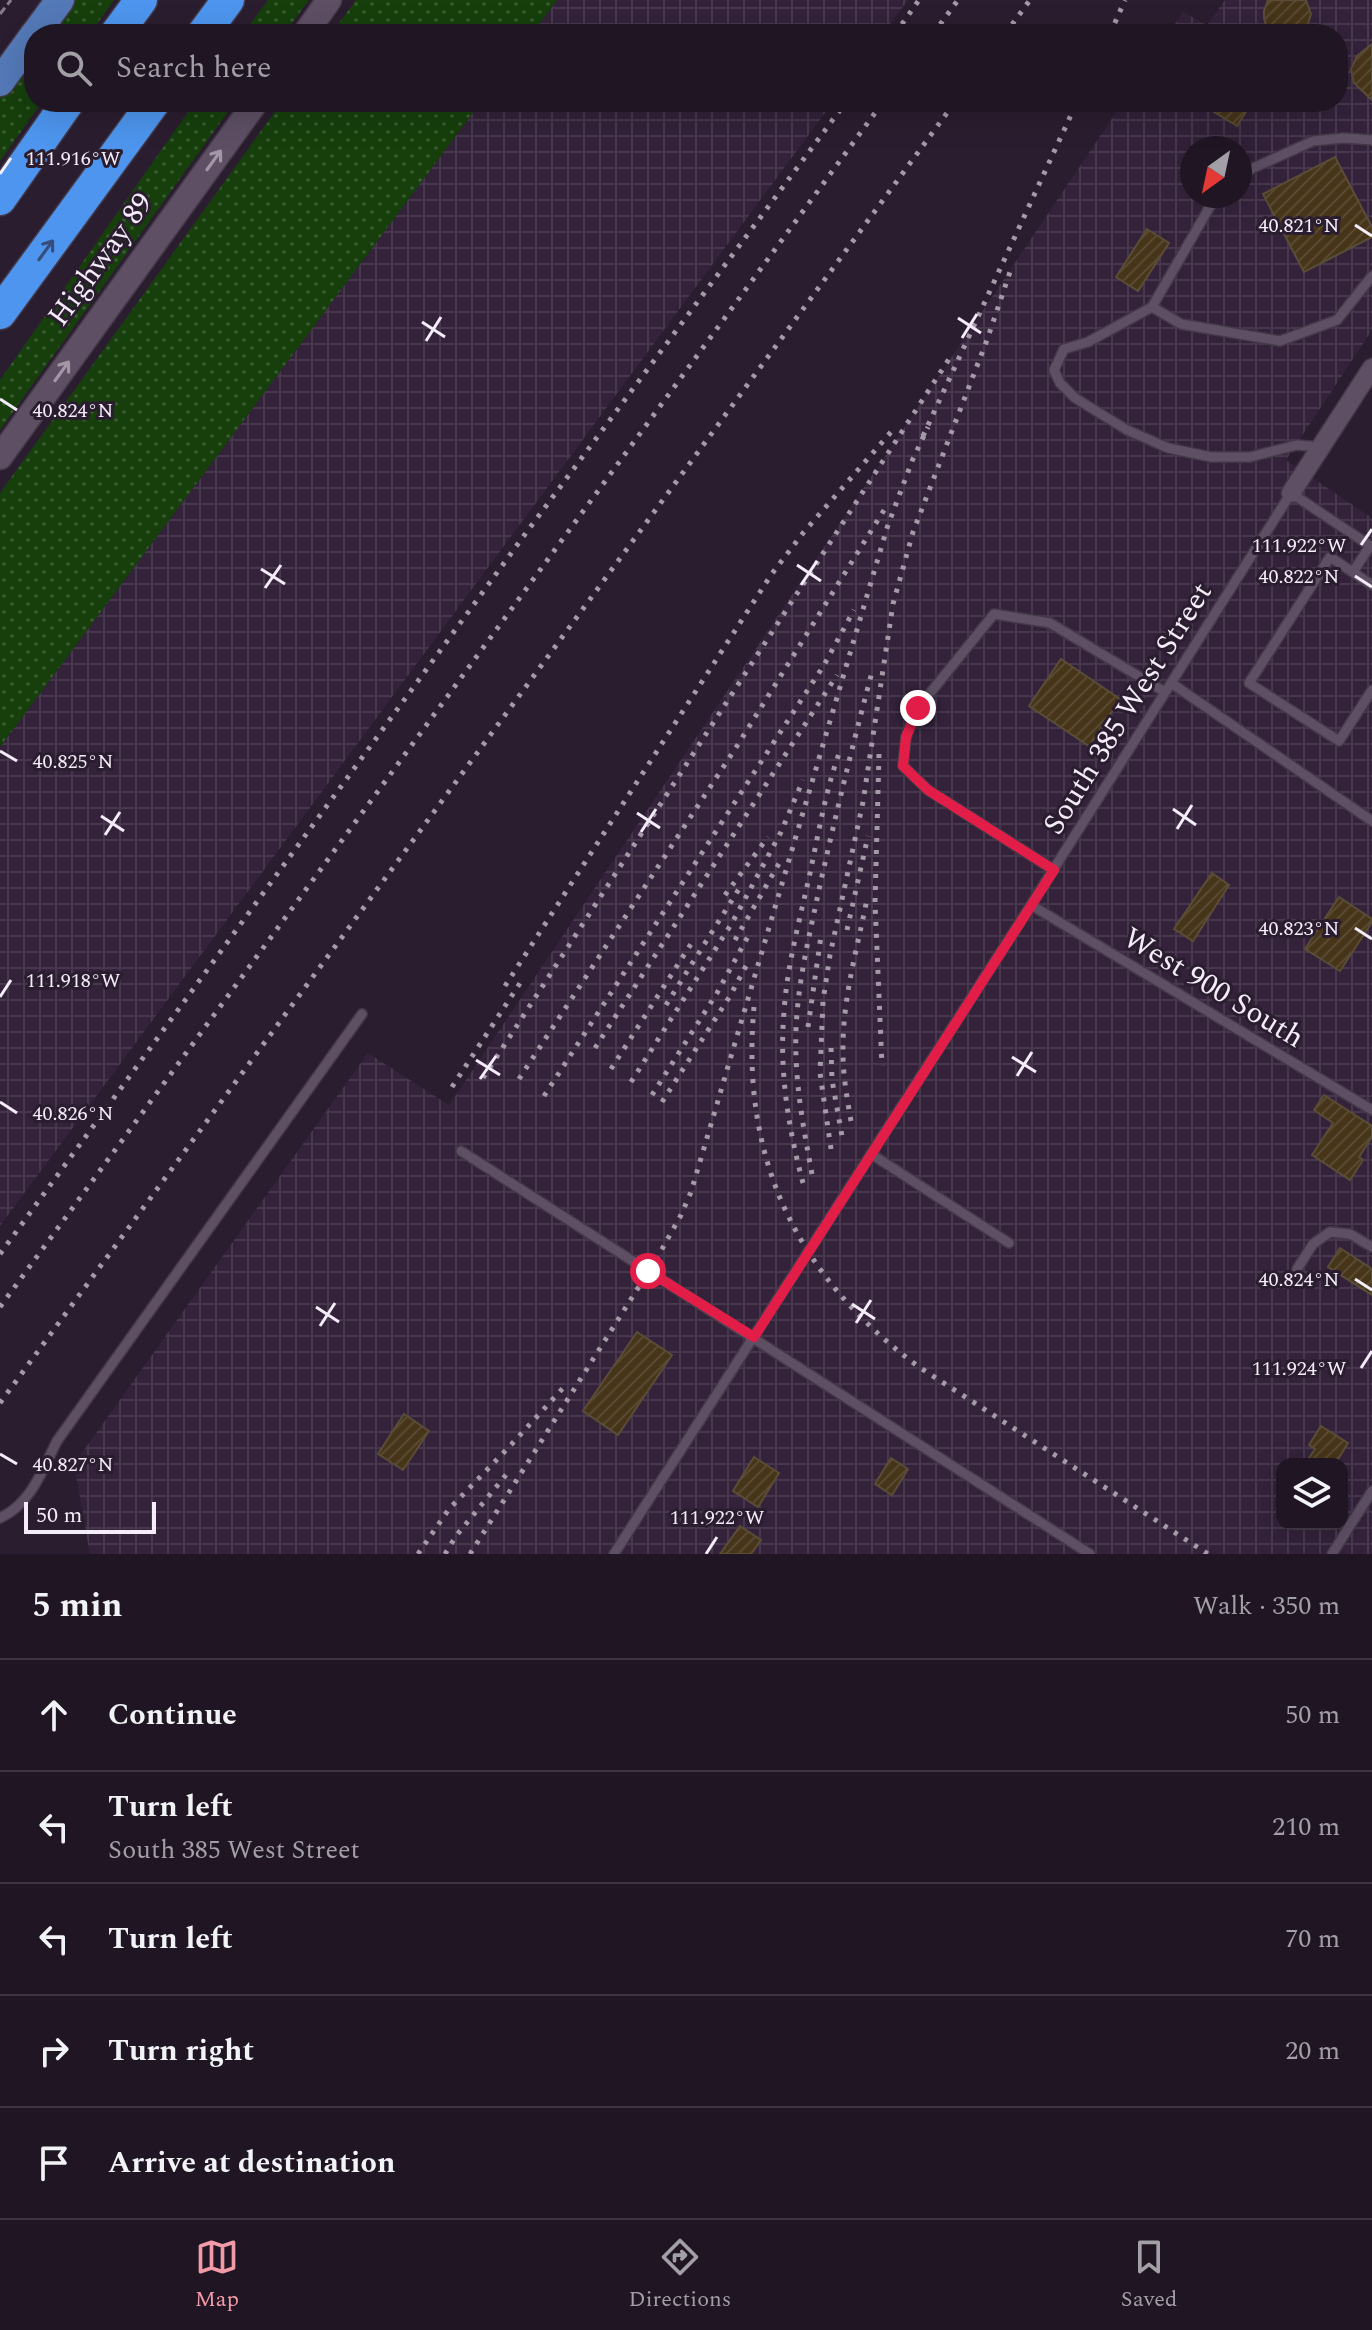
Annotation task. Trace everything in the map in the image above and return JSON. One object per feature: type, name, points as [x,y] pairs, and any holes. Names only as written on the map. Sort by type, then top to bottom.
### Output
[{"type":"highway","points":[[123,24],[141,0]]},
{"type":"highway","points":[[210,24],[228,0]]},
{"type":"highway","points":[[0,199],[61,112]]},
{"type":"highway","points":[[0,313],[147,112]]},
{"type":"main road","points":[[42,24],[60,0]]},
{"type":"main road","points":[[312,24],[329,0]]},
{"type":"main road","points":[[0,82],[24,49]]},
{"type":"main road","name":"Highway 89","points":[[0,457],[249,112]]},
{"type":"street","points":[[1291,493],[1372,368]]},
{"type":"lane","points":[[1252,169],[1313,141],[1344,138],[1372,140]]},
{"type":"lane","points":[[1209,208],[1152,307],[1088,342],[1064,349],[1054,370],[1060,383],[1075,398],[1127,430],[1168,448],[1211,457],[1250,457],[1297,445],[1320,447]]},
{"type":"lane","points":[[1152,307],[1181,324],[1280,341],[1337,320],[1372,276]]},
{"type":"lane","points":[[1291,493],[1371,546],[1353,572]]},
{"type":"lane","name":"South 385 West Street","points":[[614,1554],[1054,870],[1291,493]]},
{"type":"lane","points":[[1372,585],[1330,557],[1249,683],[1339,741],[1372,690]]},
{"type":"lane","points":[[1054,870],[928,790],[903,766],[906,737],[918,708],[994,614],[1050,623],[1168,688],[1372,821]]},
{"type":"lane","name":"West 900 South","points":[[1031,905],[1372,1110]]},
{"type":"lane","points":[[0,1518],[32,1491],[57,1441],[362,1014]]},
{"type":"lane","points":[[461,1151],[1090,1554]]},
{"type":"lane","points":[[871,1154],[1009,1243]]},
{"type":"lane","points":[[1297,1269],[1313,1244],[1330,1232],[1350,1234],[1372,1247]]},
{"type":"lane","points":[[1332,1554],[1372,1491]]},
{"type":"path","points":[[0,14],[11,0]]},
{"type":"shaded area","points":[[557,0],[908,0],[890,24],[539,24]]},
{"type":"shaded area","points":[[1225,0],[1372,0],[1372,330],[1286,460],[1372,518],[1372,1554],[90,1554],[74,1464],[368,1053],[449,1105],[1116,112],[1348,112],[1348,24],[1208,24]]},
{"type":"shaded area","points":[[1183,12],[1205,24],[1175,24]]},
{"type":"shaded area","points":[[474,112],[826,112],[0,1226],[0,747]]},
{"type":"green space","points":[[74,0],[114,0],[97,24],[56,24]]},
{"type":"green space","points":[[268,0],[309,0],[291,24],[250,24]]},
{"type":"green space","points":[[356,0],[557,0],[539,24],[338,24]]},
{"type":"green space","points":[[24,65],[24,112],[35,112],[0,161],[0,96]]},
{"type":"green space","points":[[188,112],[228,112],[0,430],[0,380]]},
{"type":"green space","points":[[275,112],[474,112],[0,747],[0,493]]},
{"type":"building","points":[[1268,0],[1306,0],[1311,14],[1308,24],[1266,24],[1264,11]]},
{"type":"building","points":[[1372,44],[1372,100],[1354,83],[1351,69],[1357,56]]},
{"type":"building","points":[[1214,112],[1246,112],[1237,126]]},
{"type":"building","points":[[1335,157],[1372,227],[1372,237],[1304,272],[1263,194]]},
{"type":"building","points":[[1147,229],[1169,243],[1138,291],[1116,277]]},
{"type":"building","points":[[1061,659],[1120,699],[1089,746],[1029,706]]},
{"type":"building","points":[[1212,873],[1229,885],[1193,941],[1174,929]]},
{"type":"building","points":[[1339,897],[1372,919],[1340,971],[1305,949]]},
{"type":"building","points":[[1324,1095],[1372,1126],[1372,1137],[1359,1157],[1363,1160],[1350,1180],[1312,1155],[1333,1123],[1314,1110]]},
{"type":"building","points":[[1340,1248],[1372,1269],[1372,1295],[1328,1267]]},
{"type":"building","points":[[637,1332],[672,1355],[618,1435],[583,1411]]},
{"type":"building","points":[[404,1414],[429,1431],[403,1470],[378,1454]]},
{"type":"building","points":[[1321,1426],[1348,1443],[1339,1458],[1309,1458],[1315,1449],[1309,1445]]},
{"type":"building","points":[[754,1457],[779,1473],[758,1507],[733,1491]]},
{"type":"building","points":[[891,1458],[908,1469],[892,1495],[875,1484]]},
{"type":"building","points":[[740,1526],[761,1540],[751,1554],[720,1554]]},
{"type":"railway","points":[[902,24],[919,0]]},
{"type":"railway","points":[[940,24],[958,0]]},
{"type":"railway","points":[[1012,24],[1030,0]]},
{"type":"railway","points":[[1114,24],[1125,0]]},
{"type":"railway","points":[[0,1254],[523,537],[839,112]]},
{"type":"railway","points":[[0,1307],[876,112]]},
{"type":"railway","points":[[0,1403],[948,112]]},
{"type":"railway","points":[[923,436],[1072,112]]},
{"type":"railway","points":[[831,1149],[820,1073],[823,1001],[863,802],[893,604],[913,532],[1012,266]]},
{"type":"railway","points":[[483,1078],[951,356]]},
{"type":"railway","points":[[470,1554],[657,1258],[691,1192],[887,528],[928,427]]},
{"type":"railway","points":[[505,986],[771,575],[803,533],[891,432]]},
{"type":"railway","points":[[519,1079],[737,746],[886,507]]},
{"type":"railway","points":[[544,1096],[824,665],[854,610]]},
{"type":"railway","points":[[812,1174],[796,1066],[799,993],[820,885],[872,672]]},
{"type":"railway","points":[[595,1048],[837,675]]},
{"type":"railway","points":[[803,1183],[786,1098],[784,1012],[794,942],[827,794],[841,748]]},
{"type":"railway","points":[[879,754],[875,903],[882,1066]]},
{"type":"railway","points":[[631,1082],[732,923],[781,832],[803,780]]},
{"type":"railway","points":[[847,930],[868,836]]},
{"type":"railway","points":[[725,895],[768,837]]},
{"type":"railway","points":[[735,940],[781,860]]},
{"type":"railway","points":[[666,1005],[739,889]]},
{"type":"railway","points":[[851,1121],[843,1033],[867,899]]},
{"type":"railway","points":[[652,1095],[717,993],[751,931]]},
{"type":"railway","points":[[808,1027],[821,936]]},
{"type":"railway","points":[[611,1069],[691,944]]},
{"type":"railway","points":[[662,1102],[746,966]]},
{"type":"railway","points":[[452,1087],[524,977]]},
{"type":"railway","points":[[754,1007],[752,1062],[757,1115],[768,1164],[786,1210],[809,1254],[840,1294],[876,1332],[919,1367],[1208,1554]]},
{"type":"railway","points":[[831,1048],[832,1080],[842,1136]]},
{"type":"railway","points":[[418,1554],[449,1509],[564,1387]]},
{"type":"railway","points":[[445,1554],[510,1470]]},
{"type":"route","points":[[648,1271],[754,1337],[1054,870],[928,790],[903,766],[906,737],[918,708]]}]
